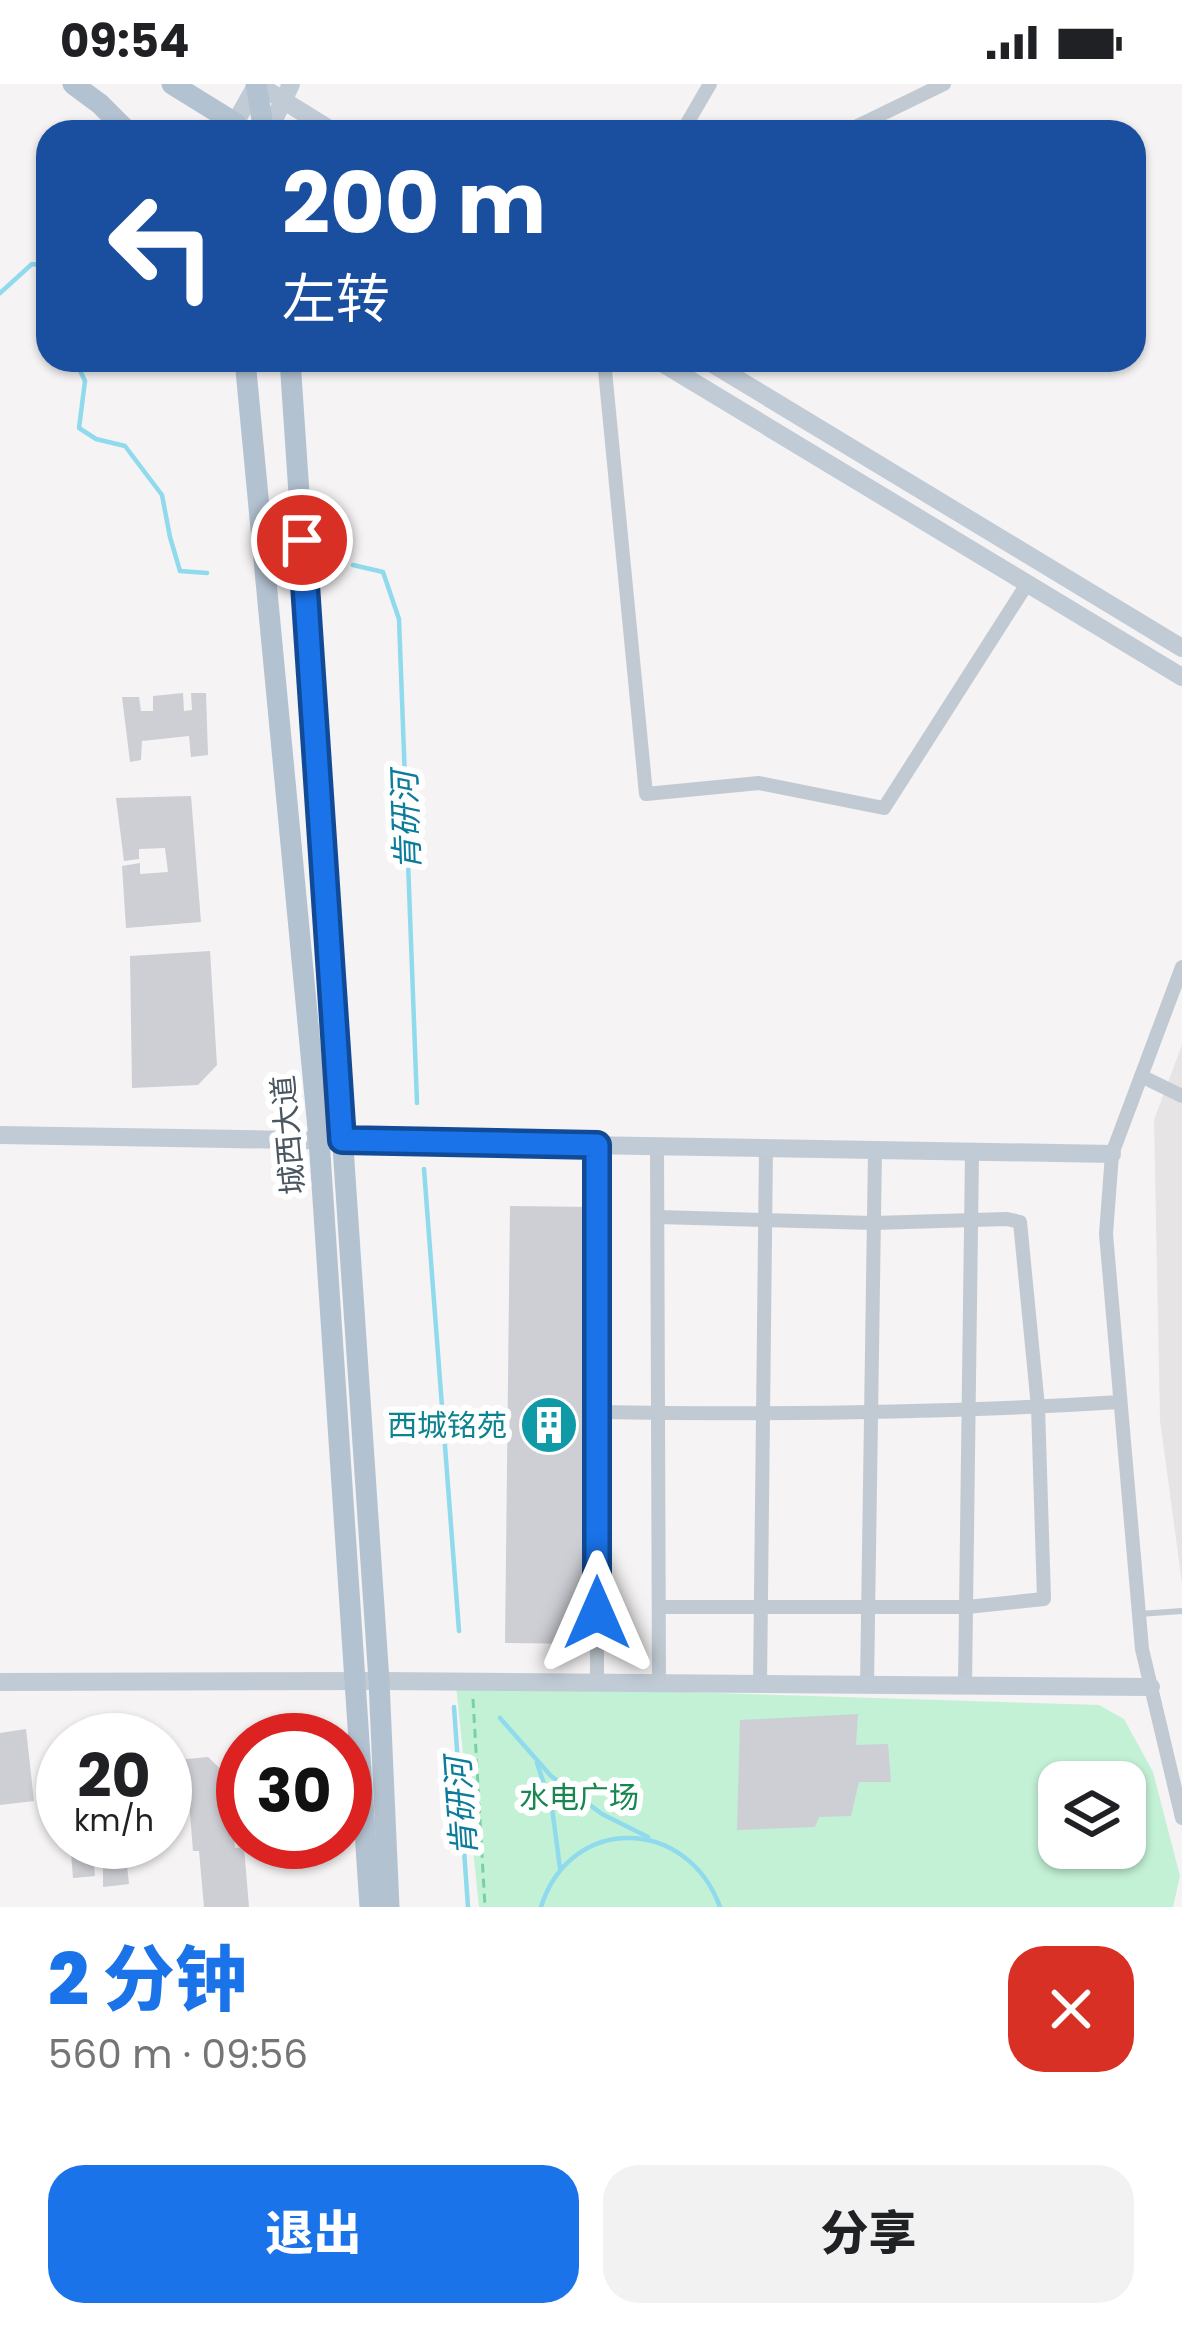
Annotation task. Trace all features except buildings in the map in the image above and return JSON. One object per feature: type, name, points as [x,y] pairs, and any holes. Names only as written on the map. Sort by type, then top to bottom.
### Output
[{"type":"main road","points":[[73,84],[116,120]]},
{"type":"main road","points":[[172,84],[226,120]]},
{"type":"main road","points":[[256,84],[264,120]]},
{"type":"main road","name":"城西大道","points":[[246,372],[330,1139],[379,1681],[389,1907]]},
{"type":"main road","name":"城西大道","points":[[291,372],[370,1907]]},
{"type":"street","points":[[243,120],[256,84],[286,92],[320,120]]},
{"type":"street","points":[[689,120],[710,84]]},
{"type":"street","points":[[870,120],[944,84]]},
{"type":"street","points":[[272,120],[286,92]]},
{"type":"street","points":[[605,372],[646,794],[759,783],[884,808],[1028,584]]},
{"type":"street","points":[[677,372],[1182,677]]},
{"type":"street","points":[[726,372],[1182,648]]},
{"type":"street","points":[[1182,967],[1112,1154],[1106,1234],[1142,1649],[1182,1818]]},
{"type":"street","points":[[1141,1076],[1182,1096]]},
{"type":"street","points":[[0,1135],[1112,1154]]},
{"type":"street","points":[[597,1145],[597,1682]]},
{"type":"street","points":[[657,1146],[659,1683]]},
{"type":"street","points":[[760,1684],[766,1148]]},
{"type":"street","points":[[867,1684],[875,1150]]},
{"type":"street","points":[[965,1685],[972,1152]]},
{"type":"street","points":[[658,1217],[1020,1222],[1038,1407],[1044,1599],[967,1607],[659,1607]]},
{"type":"street","points":[[598,1412],[763,1415],[1120,1402]]},
{"type":"street","points":[[0,1682],[1150,1687]]},
{"type":"lane","points":[[1138,1615],[1182,1611]]},
{"type":"path","points":[[473,1682],[485,1907]]},
{"type":"shaded area","points":[[1182,1045],[1182,1583],[1160,1420],[1154,1120]]},
{"type":"green space","name":"水电广场","points":[[456,1685],[1099,1705],[1124,1719],[1153,1772],[1180,1876],[1173,1907],[479,1907]]},
{"type":"waterway","name":"肯研河","points":[[0,293],[36,264]]},
{"type":"waterway","name":"肯研河","points":[[81,372],[85,381],[79,428],[96,439],[125,446],[162,495],[180,571],[207,573]]},
{"type":"waterway","name":"肯研河","points":[[353,565],[383,572],[399,619],[417,1103]]},
{"type":"waterway","name":"肯研河","points":[[424,1169],[459,1631]]},
{"type":"waterway","name":"肯研河","points":[[454,1707],[468,1907]]},
{"type":"waterway","points":[[500,1718],[551,1776],[602,1814],[648,1837]]},
{"type":"waterway","points":[[537,1763],[552,1808],[560,1868]]},
{"type":"waterway","points":[[541,1907],[556,1877],[577,1855],[602,1842],[629,1838],[657,1842],[682,1856],[704,1877],[720,1907]]},
{"type":"place","name":"西城铭苑","points":[[549,1425]]},
{"type":"route","points":[[302,540],[342,1140],[597,1145],[597,1613]]}]
